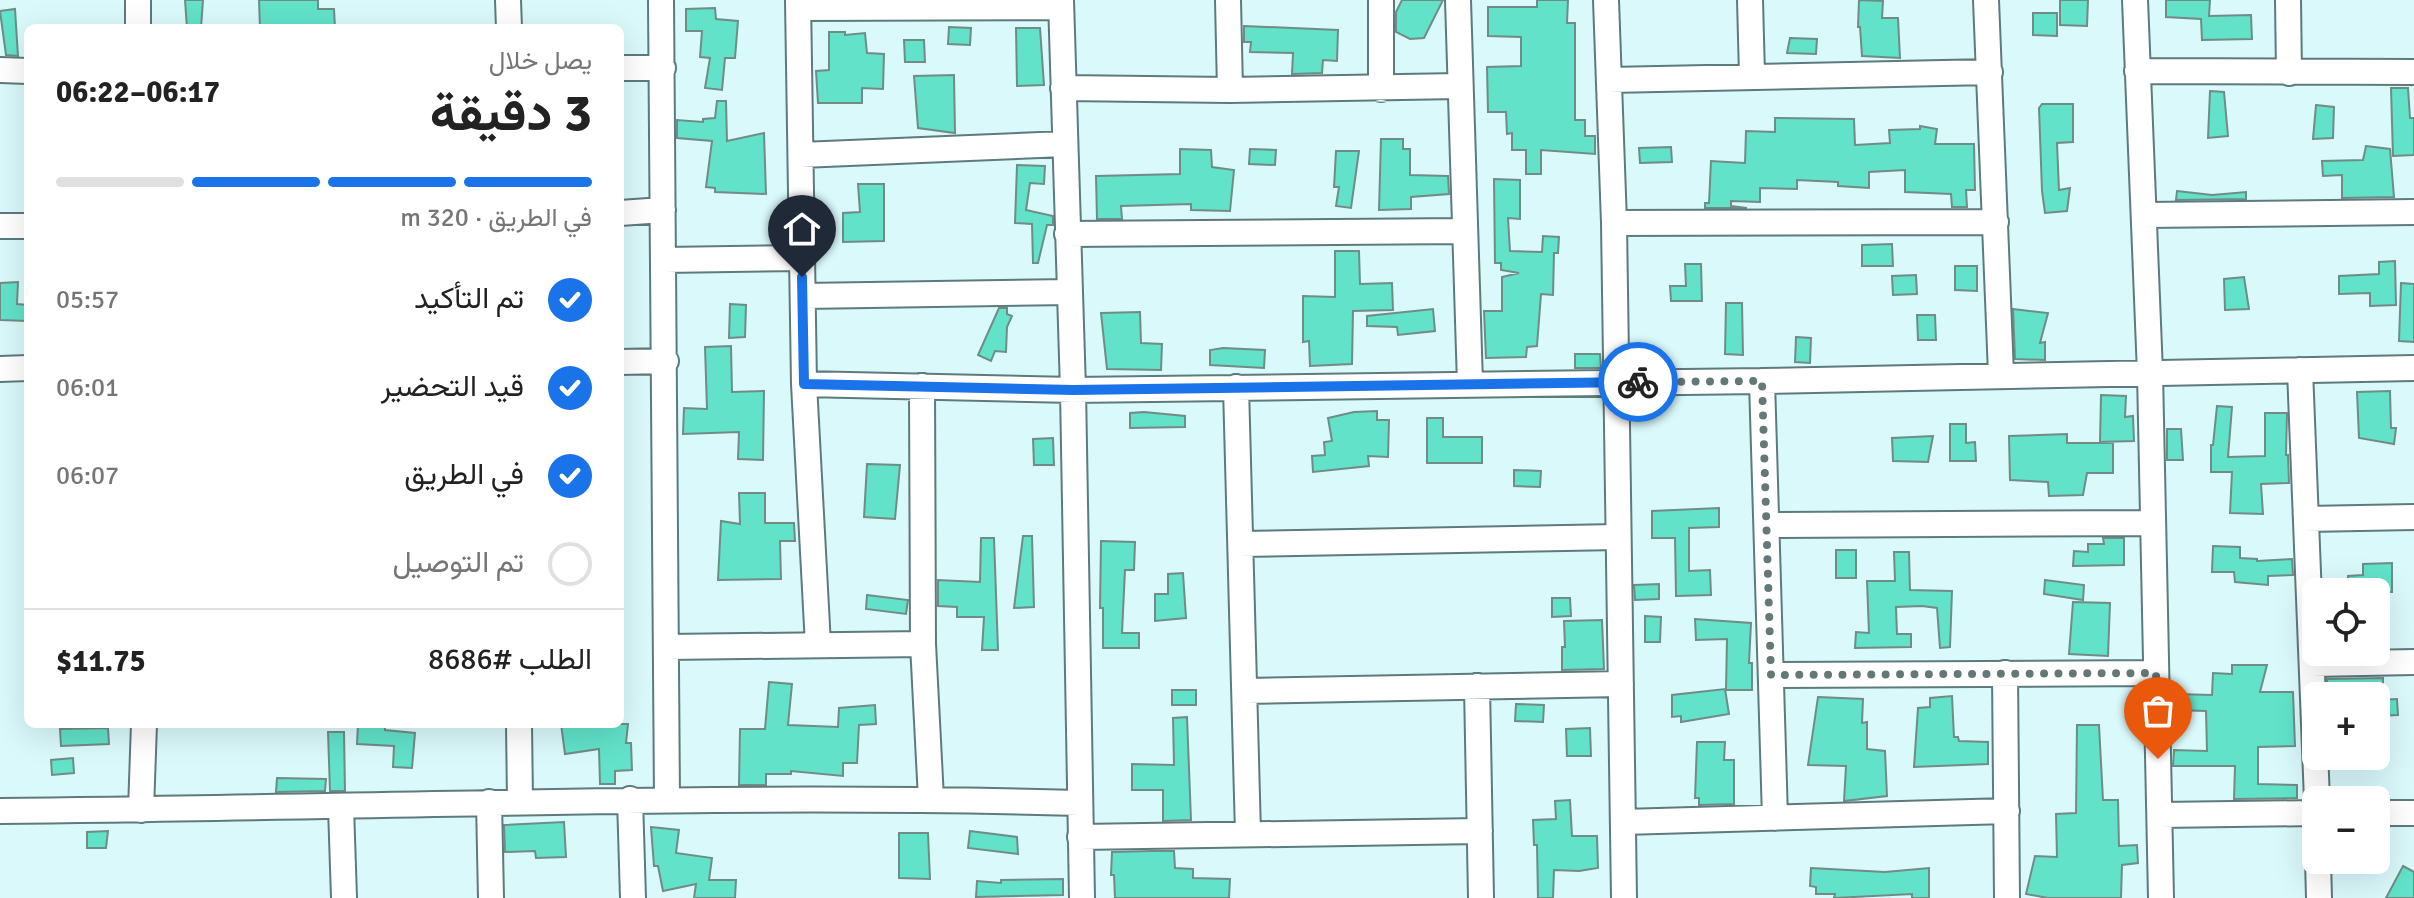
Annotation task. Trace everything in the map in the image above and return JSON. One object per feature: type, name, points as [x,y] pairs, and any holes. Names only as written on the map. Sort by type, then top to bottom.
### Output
[{"type":"street","points":[[138,0],[138,24]]},
{"type":"street","points":[[508,0],[509,24]]},
{"type":"street","points":[[661,0],[667,800]]},
{"type":"street","points":[[1228,0],[1230,90]]},
{"type":"street","points":[[1381,0],[1381,89]]},
{"type":"street","points":[[1458,0],[1470,384]]},
{"type":"street","points":[[1606,0],[1614,223],[1624,898]]},
{"type":"street","points":[[1750,0],[1752,76]]},
{"type":"street","points":[[1986,0],[2001,374]]},
{"type":"street","points":[[2135,0],[2150,373],[2161,898]]},
{"type":"street","points":[[2288,0],[2289,73]]},
{"type":"street","points":[[818,645],[804,384],[799,4],[1061,3],[1073,390],[1082,898]]},
{"type":"street","points":[[624,68],[663,68]]},
{"type":"street","points":[[0,70],[24,71]]},
{"type":"street","points":[[2137,71],[2414,72]]},
{"type":"street","points":[[1609,80],[1990,72]]},
{"type":"street","points":[[1063,88],[1230,90],[1459,86]]},
{"type":"street","points":[[801,155],[1064,144]]},
{"type":"street","points":[[624,213],[663,210]]},
{"type":"street","points":[[2145,215],[2414,212]]},
{"type":"street","points":[[1614,223],[1996,222]]},
{"type":"street","points":[[0,226],[24,226]]},
{"type":"street","points":[[1067,234],[1464,231]]},
{"type":"street","points":[[664,260],[802,258]]},
{"type":"street","points":[[803,296],[1070,292]]},
{"type":"street","points":[[624,362],[666,361]]},
{"type":"street","points":[[0,369],[24,368]]},
{"type":"street","points":[[804,384],[1073,390],[2414,368]]},
{"type":"street","points":[[2300,370],[2308,578]]},
{"type":"street","points":[[1762,381],[1775,818]]},
{"type":"street","points":[[922,386],[923,644],[931,799]]},
{"type":"street","points":[[1236,387],[1248,834]]},
{"type":"street","points":[[2306,519],[2414,517]]},
{"type":"street","points":[[1767,525],[2152,523]]},
{"type":"street","points":[[1241,544],[1618,537]]},
{"type":"street","points":[[667,647],[923,644]]},
{"type":"street","points":[[2390,662],[2414,662]]},
{"type":"street","points":[[2312,666],[2316,786]]},
{"type":"street","points":[[2005,673],[2007,898]]},
{"type":"street","points":[[1771,675],[2156,673]]},
{"type":"street","points":[[1245,691],[1621,684]]},
{"type":"street","points":[[1477,686],[1481,898]]},
{"type":"street","points":[[141,810],[144,728]]},
{"type":"street","points":[[519,728],[520,801]]},
{"type":"street","points":[[0,811],[341,807],[630,799],[931,799],[1079,803]]},
{"type":"street","points":[[630,799],[633,898]]},
{"type":"street","points":[[489,802],[491,898]]},
{"type":"street","points":[[341,807],[344,898]]},
{"type":"street","points":[[1623,822],[2007,811]]},
{"type":"street","points":[[2160,815],[2302,813]]},
{"type":"street","points":[[2390,813],[2414,813]]},
{"type":"street","points":[[1080,837],[1480,831]]},
{"type":"street","points":[[2318,874],[2319,898]]},
{"type":"building","points":[[185,0],[203,0],[201,24],[187,24]]},
{"type":"building","points":[[259,0],[318,0],[318,9],[334,9],[335,24],[260,24]]},
{"type":"building","points":[[1402,0],[1443,0],[1424,38],[1410,39],[1396,32],[1396,12]]},
{"type":"building","points":[[1537,0],[1568,0],[1567,23],[1575,23],[1575,120],[1585,120],[1585,136],[1595,136],[1595,154],[1541,150],[1541,174],[1526,174],[1526,150],[1512,150],[1512,133],[1507,134],[1506,112],[1488,112],[1487,67],[1521,66],[1521,37],[1488,36],[1488,7],[1537,7]]},
{"type":"building","points":[[1859,0],[1883,1],[1882,18],[1898,18],[1900,58],[1862,56],[1858,27]]},
{"type":"building","points":[[2060,0],[2088,0],[2087,26],[2060,25]]},
{"type":"building","points":[[2166,0],[2210,0],[2209,16],[2251,15],[2252,39],[2202,40],[2201,19],[2166,17]]},
{"type":"building","points":[[715,8],[716,19],[738,21],[735,58],[725,58],[722,90],[705,88],[710,58],[700,57],[702,31],[686,31],[686,9]]},
{"type":"building","points":[[15,9],[18,56],[6,55],[0,11]]},
{"type":"building","points":[[2033,13],[2057,13],[2057,36],[2033,35]]},
{"type":"building","points":[[1244,26],[1338,30],[1337,61],[1323,60],[1322,73],[1292,74],[1293,53],[1250,52],[1251,42],[1244,42]]},
{"type":"building","points":[[949,27],[971,28],[970,45],[948,44]]},
{"type":"building","points":[[1016,28],[1040,28],[1044,85],[1017,86]]},
{"type":"building","points":[[829,32],[845,32],[845,35],[865,33],[867,53],[884,54],[883,89],[862,88],[862,103],[818,103],[816,71],[829,70]]},
{"type":"building","points":[[1790,38],[1817,39],[1816,54],[1787,53]]},
{"type":"building","points":[[904,40],[924,40],[925,62],[905,62]]},
{"type":"building","points":[[954,75],[955,133],[918,128],[914,76]]},
{"type":"building","points":[[2391,88],[2408,88],[2410,118],[2414,118],[2414,155],[2393,156]]},
{"type":"building","points":[[2210,91],[2224,92],[2228,136],[2208,138]]},
{"type":"building","points":[[717,101],[726,101],[727,141],[764,133],[766,194],[715,192],[715,188],[706,187],[712,141],[677,138],[677,120],[703,122],[703,119],[715,118]]},
{"type":"building","points":[[2042,104],[2073,104],[2073,142],[2057,143],[2059,190],[2070,188],[2067,211],[2045,213],[2039,108]]},
{"type":"building","points":[[2316,105],[2334,107],[2333,138],[2313,139]]},
{"type":"building","points":[[1775,118],[1854,119],[1855,145],[1890,143],[1889,130],[1920,129],[1920,126],[1937,129],[1935,144],[1974,144],[1975,190],[1966,190],[1967,207],[1952,207],[1951,194],[1905,192],[1905,170],[1869,172],[1869,188],[1838,186],[1838,182],[1797,180],[1797,189],[1760,188],[1760,202],[1731,201],[1731,206],[1747,208],[1705,208],[1705,203],[1709,203],[1711,161],[1745,163],[1746,131],[1775,132]]},
{"type":"building","points":[[1381,139],[1403,139],[1403,149],[1410,149],[1410,175],[1448,176],[1449,194],[1411,197],[1411,209],[1379,210]]},
{"type":"building","points":[[2366,146],[2390,149],[2394,197],[2342,198],[2342,175],[2323,176],[2322,161],[2363,160]]},
{"type":"building","points":[[1671,147],[1672,162],[1640,163],[1639,148]]},
{"type":"building","points":[[1180,149],[1211,150],[1212,167],[1234,170],[1230,211],[1191,210],[1191,204],[1121,206],[1122,219],[1097,219],[1096,176],[1180,174]]},
{"type":"building","points":[[1250,149],[1276,150],[1275,165],[1249,164]]},
{"type":"building","points":[[1336,151],[1359,151],[1351,208],[1336,206],[1339,187],[1334,187]]},
{"type":"building","points":[[1017,165],[1045,166],[1044,184],[1030,183],[1026,210],[1053,216],[1053,225],[1047,225],[1038,263],[1033,263],[1032,224],[1015,223]]},
{"type":"building","points":[[1494,179],[1520,180],[1520,219],[1508,218],[1510,251],[1542,252],[1543,236],[1559,237],[1558,253],[1554,253],[1553,295],[1541,294],[1537,346],[1527,347],[1526,357],[1486,358],[1484,311],[1502,311],[1502,277],[1519,273],[1501,270],[1501,263],[1495,263]]},
{"type":"building","points":[[858,184],[884,184],[884,241],[843,242],[843,213],[860,212]]},
{"type":"building","points":[[2177,191],[2212,195],[2246,192],[2246,199],[2176,200]]},
{"type":"building","points":[[1892,244],[1893,266],[1862,266],[1862,245]]},
{"type":"building","points":[[1335,251],[1359,251],[1360,284],[1392,283],[1393,310],[1353,311],[1352,364],[1310,366],[1309,341],[1303,342],[1303,296],[1335,297]]},
{"type":"building","points":[[2395,261],[2396,305],[2370,306],[2370,293],[2339,294],[2339,276],[2379,274],[2379,262]]},
{"type":"building","points":[[1685,264],[1701,264],[1702,301],[1671,301],[1670,286],[1686,286]]},
{"type":"building","points":[[1955,266],[1977,266],[1977,291],[1955,290]]},
{"type":"building","points":[[1916,275],[1917,294],[1893,295],[1892,276]]},
{"type":"building","points":[[2244,277],[2249,309],[2225,310],[2224,279]]},
{"type":"building","points":[[18,282],[17,304],[24,305],[24,321],[0,320],[0,283]]},
{"type":"building","points":[[2401,283],[2414,284],[2414,342],[2399,341]]},
{"type":"building","points":[[1726,303],[1742,303],[1743,355],[1725,354]]},
{"type":"building","points":[[730,304],[746,305],[745,337],[729,338]]},
{"type":"building","points":[[999,308],[1007,308],[1007,314],[1012,316],[1007,327],[1006,352],[995,351],[991,361],[978,355]]},
{"type":"building","points":[[1433,309],[1435,331],[1398,335],[1397,327],[1367,326],[1367,316]]},
{"type":"building","points":[[2013,309],[2048,313],[2040,343],[2045,342],[2045,360],[2015,359]]},
{"type":"building","points":[[1140,312],[1141,343],[1162,344],[1161,370],[1107,369],[1101,313]]},
{"type":"building","points":[[1917,315],[1935,315],[1936,340],[1918,340]]},
{"type":"building","points":[[1796,337],[1811,338],[1810,363],[1795,362]]},
{"type":"building","points":[[731,346],[732,392],[764,391],[763,460],[738,459],[739,432],[683,434],[684,408],[707,409],[705,347]]},
{"type":"building","points":[[1210,350],[1265,350],[1264,368],[1210,365]]},
{"type":"building","points":[[1575,354],[1600,354],[1601,368],[1575,368]]},
{"type":"building","points":[[2390,391],[2391,428],[2396,428],[2394,444],[2359,438],[2357,392]]},
{"type":"building","points":[[2101,395],[2126,396],[2125,417],[2133,416],[2134,441],[2100,442]]},
{"type":"building","points":[[2217,406],[2232,407],[2228,457],[2265,456],[2265,413],[2287,413],[2289,483],[2261,484],[2263,514],[2230,513],[2232,472],[2211,472],[2211,445]]},
{"type":"building","points":[[1377,411],[1377,420],[1389,420],[1388,457],[1368,456],[1369,466],[1313,472],[1312,456],[1325,455],[1324,442],[1332,441],[1328,418]]},
{"type":"building","points":[[1130,413],[1185,416],[1185,427],[1130,428]]},
{"type":"building","points":[[1427,418],[1443,418],[1443,437],[1482,437],[1482,463],[1427,463]]},
{"type":"building","points":[[1950,424],[1966,424],[1966,443],[1975,442],[1976,461],[1950,461]]},
{"type":"building","points":[[2167,429],[2181,429],[2183,460],[2167,460]]},
{"type":"building","points":[[2067,434],[2067,443],[2113,443],[2113,473],[2087,473],[2083,495],[2049,496],[2048,482],[2010,480],[2009,436]]},
{"type":"building","points":[[1933,436],[1928,462],[1893,461],[1892,438]]},
{"type":"building","points":[[1053,438],[1054,465],[1034,465],[1033,439]]},
{"type":"building","points":[[867,464],[900,465],[895,519],[864,517]]},
{"type":"building","points":[[1514,470],[1541,471],[1540,487],[1514,486]]},
{"type":"building","points":[[739,493],[765,493],[765,523],[794,523],[795,541],[780,541],[781,579],[718,580],[721,521],[740,524]]},
{"type":"building","points":[[1719,508],[1719,527],[1689,528],[1689,571],[1710,570],[1711,595],[1676,596],[1675,538],[1652,538],[1652,511]]},
{"type":"building","points":[[1023,536],[1032,536],[1034,607],[1014,608]]},
{"type":"building","points":[[981,538],[994,538],[998,650],[982,650],[984,617],[957,617],[957,607],[938,606],[938,580],[980,582]]},
{"type":"building","points":[[2103,538],[2124,538],[2124,565],[2073,566],[2074,551],[2088,552],[2088,544],[2104,544]]},
{"type":"building","points":[[1101,541],[1135,542],[1134,570],[1125,570],[1122,633],[1139,633],[1139,648],[1103,648]]},
{"type":"building","points":[[2213,546],[2240,547],[2240,558],[2257,561],[2292,559],[2293,575],[2268,576],[2268,585],[2235,582],[2234,572],[2212,572]]},
{"type":"building","points":[[1836,550],[1856,550],[1856,578],[1836,578]]},
{"type":"building","points":[[1894,552],[1909,552],[1910,590],[1952,591],[1950,647],[1940,648],[1937,608],[1922,606],[1896,607],[1897,634],[1911,634],[1911,647],[1855,648],[1856,632],[1869,633],[1867,581],[1895,581]]},
{"type":"building","points":[[2392,563],[2392,592],[2390,578],[2348,578],[2363,575],[2363,564]]},
{"type":"building","points":[[1183,573],[1186,618],[1155,621],[1155,594],[1168,594],[1168,574]]},
{"type":"building","points":[[2045,580],[2084,585],[2083,600],[2044,594]]},
{"type":"building","points":[[1659,584],[1659,599],[1635,600],[1634,585]]},
{"type":"building","points":[[867,595],[908,600],[906,614],[866,609]]},
{"type":"building","points":[[1552,598],[1570,598],[1571,616],[1552,617]]},
{"type":"building","points":[[2073,602],[2110,603],[2108,656],[2069,654]]},
{"type":"building","points":[[1645,616],[1661,617],[1660,642],[1645,642]]},
{"type":"building","points":[[1695,619],[1751,623],[1749,663],[1752,663],[1752,690],[1726,690],[1727,639],[1696,640]]},
{"type":"building","points":[[1602,620],[1604,669],[1562,670],[1564,621]]},
{"type":"building","points":[[2232,665],[2267,665],[2260,692],[2293,692],[2295,746],[2258,747],[2258,784],[2297,785],[2297,798],[2234,799],[2235,766],[2173,766],[2174,750],[2207,751],[2206,711],[2175,710],[2175,694],[2212,695],[2213,673],[2232,674]]},
{"type":"building","points":[[2383,678],[2383,682],[2327,682],[2327,679]]},
{"type":"building","points":[[769,682],[792,684],[788,725],[838,727],[839,708],[875,705],[876,724],[859,725],[857,763],[843,763],[843,776],[791,771],[791,774],[766,774],[766,785],[739,785],[740,729],[765,729]]},
{"type":"building","points":[[1725,689],[1729,714],[1681,722],[1681,716],[1672,717],[1672,695]]},
{"type":"building","points":[[1172,690],[1196,690],[1196,705],[1172,705]]},
{"type":"building","points":[[1952,696],[1954,737],[1958,737],[1959,741],[1988,742],[1988,764],[1914,767],[1918,708],[1930,707],[1930,698]]},
{"type":"building","points":[[1818,697],[1863,699],[1862,723],[1867,722],[1867,749],[1885,751],[1887,796],[1844,801],[1846,766],[1808,765]]},
{"type":"building","points":[[2390,699],[2397,699],[2398,715],[2390,715]]},
{"type":"building","points":[[1516,704],[1544,705],[1543,722],[1515,721]]},
{"type":"building","points":[[1187,717],[1191,820],[1163,821],[1163,790],[1132,790],[1132,764],[1174,765],[1173,718]]},
{"type":"building","points":[[624,724],[628,724],[626,743],[631,743],[632,770],[615,771],[615,784],[600,784],[599,749],[565,754],[562,728],[624,728]]},
{"type":"building","points":[[2077,725],[2099,725],[2103,800],[2118,800],[2119,846],[2137,845],[2138,863],[2122,865],[2121,898],[2048,898],[2026,894],[2035,856],[2057,857],[2056,814],[2076,813]]},
{"type":"building","points":[[108,728],[109,744],[61,746],[60,729]]},
{"type":"building","points":[[358,728],[415,733],[412,768],[393,767],[394,746],[357,744]]},
{"type":"building","points":[[1590,728],[1591,756],[1567,756],[1566,729]]},
{"type":"building","points":[[328,732],[344,732],[345,791],[330,791]]},
{"type":"building","points":[[1697,742],[1725,742],[1724,760],[1734,760],[1734,804],[1699,805],[1699,798],[1695,798]]},
{"type":"building","points":[[73,758],[74,773],[52,775],[51,760]]},
{"type":"building","points":[[277,778],[326,779],[325,791],[276,792]]},
{"type":"building","points":[[1570,800],[1572,836],[1597,836],[1598,868],[1554,870],[1553,898],[1538,898],[1533,820],[1556,819],[1555,801]]},
{"type":"building","points":[[564,822],[566,857],[536,858],[535,851],[505,852],[504,825]]},
{"type":"building","points":[[651,827],[679,830],[676,853],[712,858],[709,880],[736,880],[735,898],[694,898],[696,884],[663,891],[658,866],[654,866]]},
{"type":"building","points":[[108,831],[106,848],[87,848],[87,832]]},
{"type":"building","points":[[970,831],[1017,837],[1018,854],[968,848]]},
{"type":"building","points":[[899,833],[928,833],[930,879],[899,878]]},
{"type":"building","points":[[1174,851],[1175,868],[1193,869],[1193,878],[1230,879],[1229,898],[1115,898],[1114,875],[1111,875],[1112,852]]},
{"type":"building","points":[[2403,866],[2414,872],[2414,898],[2386,898]]},
{"type":"building","points":[[1811,868],[1885,872],[1929,868],[1929,898],[1912,898],[1912,894],[1834,898],[1835,894],[1816,894],[1816,887],[1810,886]]},
{"type":"building","points":[[1063,879],[1063,895],[976,897],[977,881],[1001,883],[1001,880]]},
{"type":"way so far","points":[[1638,382],[1762,381],[1771,675],[2156,673],[2158,759]]},
{"type":"route","points":[[802,277],[804,384],[1073,390],[1638,382]]}]
